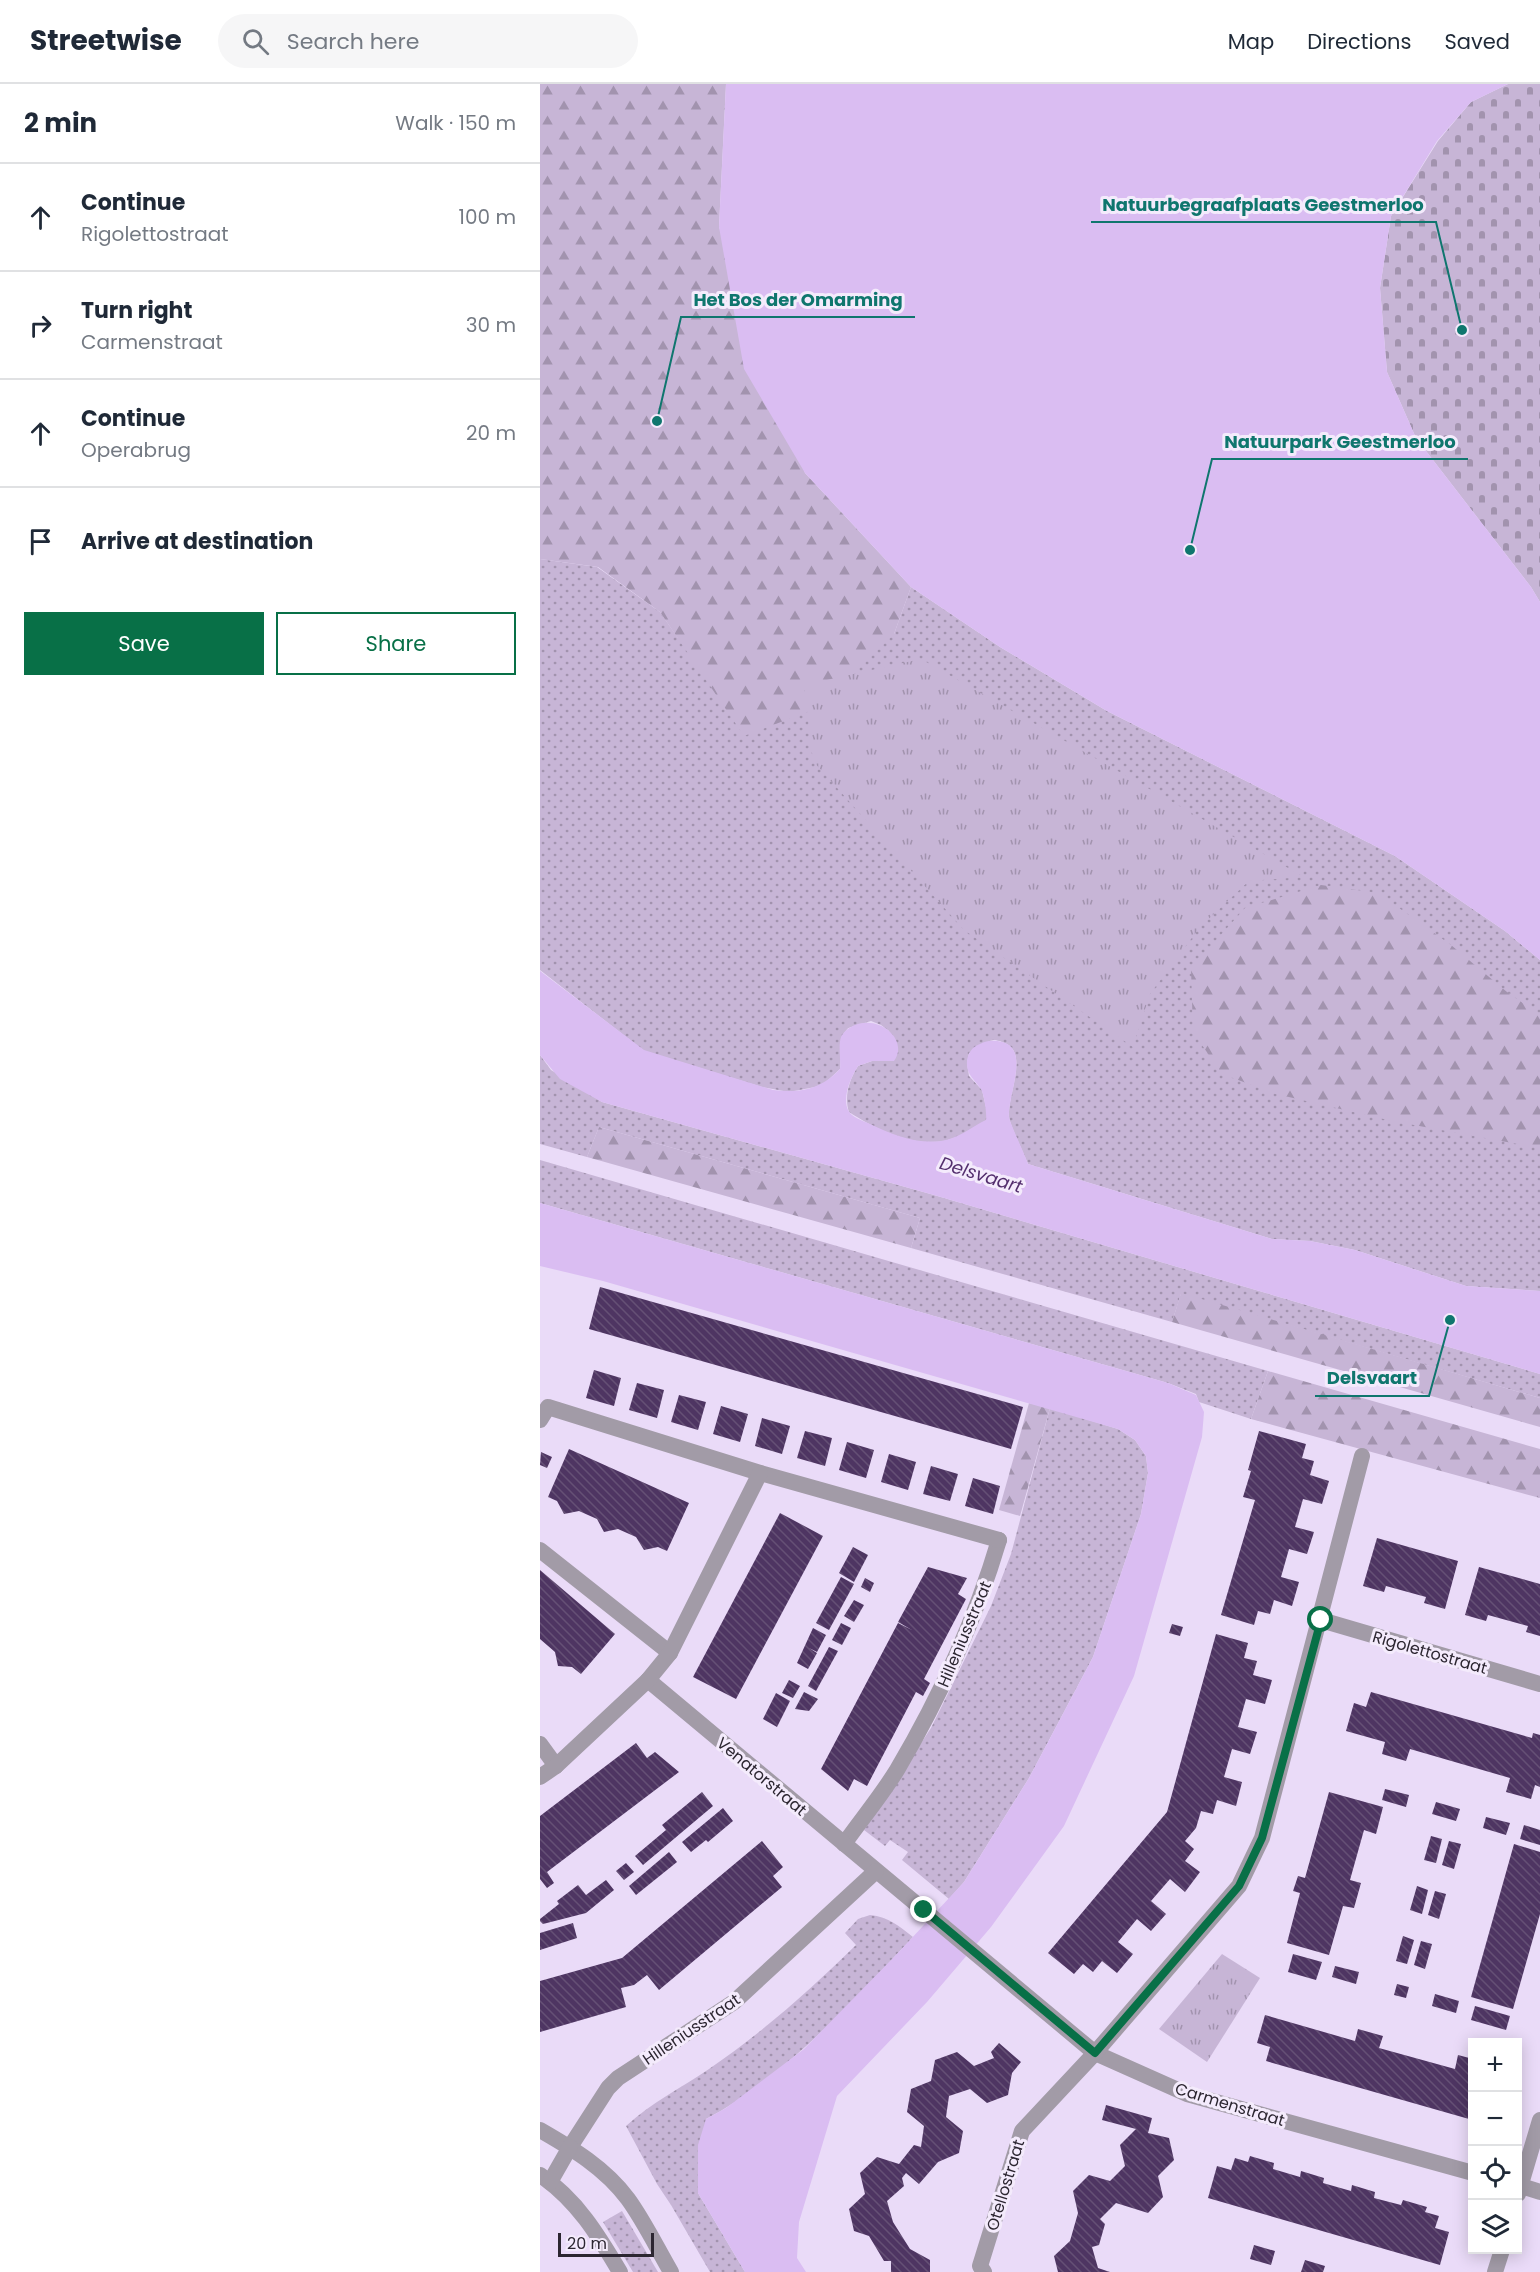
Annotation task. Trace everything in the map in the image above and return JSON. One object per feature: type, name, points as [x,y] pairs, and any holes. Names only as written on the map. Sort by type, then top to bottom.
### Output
[{"type":"street","points":[[540,1420],[548,1407],[760,1473],[670,1653],[648,1680],[556,1766],[540,1777]]},
{"type":"street","points":[[1095,2053],[1239,1886],[1262,1838],[1321,1620],[1362,1456]]},
{"type":"street","name":"Hilleniusstraat","points":[[760,1473],[999,1540],[984,1590],[943,1686],[896,1771],[843,1844]]},
{"type":"street","points":[[540,1550],[670,1653]]},
{"type":"street","name":"Rigolettostraat","points":[[1321,1620],[1540,1684]]},
{"type":"street","name":"Venatorstraat","points":[[648,1680],[876,1871]]},
{"type":"street","points":[[540,1744],[556,1766]]},
{"type":"street","name":"Hilleniusstraat","points":[[545,2178],[570,2147],[608,2088],[618,2078],[734,2002],[876,1871]]},
{"type":"street","name":"Carmenstraat","points":[[876,1871],[1095,2053],[1187,2094],[1468,2172]]},
{"type":"street","name":"Otellostraat","points":[[984,2272],[980,2266],[1022,2131],[1095,2053]]},
{"type":"street","points":[[1522,2176],[1540,2120]]},
{"type":"street","points":[[540,2130],[570,2147],[604,2173],[629,2200],[671,2272]]},
{"type":"street","points":[[545,2178],[590,2222],[620,2272]]},
{"type":"street","points":[[1522,2189],[1540,2192]]},
{"type":"street","points":[[1495,2272],[1501,2254]]},
{"type":"green space","points":[[540,84],[726,84],[719,227],[805,473],[911,587],[894,634],[844,683],[807,712],[744,736],[660,612],[598,567],[540,559]]},
{"type":"green space","points":[[1508,84],[1540,84],[1540,602],[1531,587],[1416,438],[1387,372],[1380,288],[1391,216],[1438,141],[1471,102]]},
{"type":"green space","points":[[540,559],[597,567],[660,612],[678,638],[894,634],[911,587],[1000,647],[1107,711],[1395,856],[1505,931],[1540,960],[1540,1291],[1466,1286],[1355,1250],[1310,1241],[1272,1239],[1028,1164],[1009,1117],[1016,1074],[1015,1054],[1011,1047],[999,1041],[990,1041],[969,1053],[967,1063],[969,1076],[982,1090],[987,1120],[959,1136],[945,1141],[931,1142],[901,1138],[849,1112],[848,1089],[858,1066],[872,1061],[893,1061],[889,1031],[871,1021],[848,1028],[842,1036],[840,1069],[825,1083],[789,1092],[762,1087],[644,1051],[540,970]]},
{"type":"green space","points":[[921,659],[1304,877],[1249,881],[1200,927],[1150,994],[1133,1047],[964,930],[813,761],[804,685]]},
{"type":"green space","points":[[1321,885],[1378,893],[1451,945],[1507,992],[1540,1015],[1540,1148],[1392,1121],[1276,1094],[1222,1074],[1193,1032],[1191,968],[1245,908]]},
{"type":"green space","points":[[540,1055],[551,1070],[602,1102],[934,1195],[1540,1374],[1540,1398],[1181,1294],[1172,1322],[911,1248],[920,1218],[599,1127],[587,1157],[540,1144]]},
{"type":"green space","points":[[599,1127],[920,1218],[911,1248],[587,1157]]},
{"type":"green space","points":[[540,1160],[1268,1371],[1251,1419],[1199,1402],[1196,1394],[1168,1383],[540,1203]]},
{"type":"green space","points":[[1181,1293],[1540,1398],[1540,1427],[1172,1322]]},
{"type":"green space","points":[[1268,1371],[1540,1449],[1540,1498],[1251,1419]]},
{"type":"green space","points":[[1029,1403],[1050,1408],[1020,1516],[999,1510]]},
{"type":"green space","points":[[1050,1408],[1118,1429],[1135,1440],[1146,1456],[1148,1473],[1141,1514],[1093,1657],[1029,1778],[964,1882],[949,1899],[902,1860],[908,1852],[890,1840],[885,1846],[864,1830],[931,1728],[991,1606],[1011,1554]]},
{"type":"green space","points":[[870,1915],[888,1920],[913,1937],[842,2012],[790,2060],[763,2083],[706,2119],[698,2193],[745,2272],[710,2272],[657,2184],[626,2126],[656,2103],[729,2055],[785,2010],[856,1945],[845,1933],[858,1919]]},
{"type":"green space","points":[[1222,1954],[1260,1978],[1207,2062],[1159,2029]]},
{"type":"green space","points":[[622,2211],[658,2272],[633,2272],[603,2222]]},
{"type":"water","points":[[726,84],[1508,84],[1471,102],[1437,141],[1391,216],[1380,288],[1387,372],[1416,438],[1531,587],[1540,602],[1540,960],[1505,931],[1395,856],[1107,711],[1000,647],[911,587],[805,473],[744,369],[719,227]]},
{"type":"water","points":[[540,971],[644,1050],[773,1090],[801,1090],[825,1082],[840,1069],[840,1041],[845,1031],[855,1025],[865,1023],[883,1027],[895,1038],[898,1053],[894,1061],[872,1061],[858,1066],[848,1087],[846,1105],[852,1115],[887,1132],[913,1140],[931,1142],[947,1140],[986,1120],[981,1089],[969,1073],[967,1066],[969,1053],[977,1045],[983,1043],[1002,1042],[1011,1046],[1015,1054],[1016,1074],[1009,1117],[1028,1164],[1272,1239],[1310,1241],[1355,1250],[1466,1286],[1540,1291],[1540,1374],[934,1195],[602,1102],[560,1079],[540,1055]]},
{"type":"water","points":[[540,1203],[1168,1383],[1196,1395],[1204,1412],[1202,1437],[1134,1676],[1064,1826],[991,1927],[927,2002],[837,2096],[799,2222],[797,2258],[806,2272],[745,2272],[698,2193],[698,2145],[706,2119],[726,2108],[804,2049],[964,1882],[1029,1778],[1093,1657],[1141,1514],[1148,1473],[1146,1456],[1135,1440],[1118,1429],[603,1281],[540,1266]]},
{"type":"building","points":[[600,1287],[1023,1407],[1011,1449],[589,1329]]},
{"type":"building","points":[[594,1370],[621,1378],[614,1406],[586,1398]]},
{"type":"building","points":[[637,1383],[664,1390],[657,1418],[629,1410]]},
{"type":"building","points":[[679,1395],[706,1402],[698,1430],[671,1422]]},
{"type":"building","points":[[721,1406],[748,1414],[740,1442],[713,1434]]},
{"type":"building","points":[[762,1418],[790,1426],[782,1454],[755,1446]]},
{"type":"building","points":[[805,1431],[832,1438],[825,1466],[797,1458]]},
{"type":"building","points":[[1259,1431],[1306,1444],[1302,1458],[1314,1461],[1310,1475],[1329,1481],[1322,1504],[1303,1499],[1295,1527],[1314,1532],[1307,1554],[1289,1549],[1281,1577],[1299,1582],[1292,1606],[1274,1600],[1270,1614],[1258,1611],[1254,1625],[1221,1615],[1255,1500],[1243,1497]]},
{"type":"building","points":[[847,1442],[874,1450],[866,1478],[839,1470]]},
{"type":"building","points":[[569,1449],[689,1503],[667,1551],[658,1547],[644,1550],[636,1537],[618,1529],[604,1532],[597,1519],[579,1511],[564,1514],[557,1501],[548,1497]]},
{"type":"building","points":[[541,1452],[552,1457],[547,1468],[540,1465]]},
{"type":"building","points":[[889,1454],[916,1462],[908,1490],[881,1482]]},
{"type":"building","points":[[931,1466],[958,1474],[950,1501],[923,1494]]},
{"type":"building","points":[[973,1478],[1000,1486],[993,1514],[965,1506]]},
{"type":"building","points":[[780,1513],[823,1536],[736,1699],[693,1677]]},
{"type":"building","points":[[1377,1538],[1458,1561],[1445,1609],[1424,1603],[1426,1597],[1386,1586],[1384,1592],[1363,1586]]},
{"type":"building","points":[[853,1547],[868,1555],[854,1582],[839,1573]]},
{"type":"building","points":[[928,1567],[967,1578],[958,1594],[966,1599],[924,1679],[930,1683],[923,1696],[916,1692],[867,1786],[854,1779],[848,1791],[821,1769],[898,1623],[912,1630],[898,1622]]},
{"type":"building","points":[[1479,1567],[1540,1584],[1540,1636],[1526,1632],[1528,1626],[1488,1615],[1486,1621],[1465,1615]]},
{"type":"building","points":[[540,1570],[615,1634],[581,1674],[572,1667],[558,1666],[555,1652],[540,1639]]},
{"type":"building","points":[[841,1577],[854,1584],[829,1630],[816,1623]]},
{"type":"building","points":[[865,1578],[874,1583],[870,1592],[861,1587]]},
{"type":"building","points":[[854,1600],[864,1605],[854,1622],[844,1616]]},
{"type":"building","points":[[841,1623],[851,1628],[842,1645],[832,1640]]},
{"type":"building","points":[[1172,1624],[1183,1627],[1180,1636],[1169,1633]]},
{"type":"building","points":[[813,1628],[826,1635],[817,1652],[809,1648],[817,1653],[808,1669],[797,1663]]},
{"type":"building","points":[[1216,1634],[1248,1643],[1244,1658],[1257,1661],[1253,1675],[1272,1680],[1265,1704],[1246,1699],[1238,1727],[1257,1732],[1250,1754],[1232,1749],[1224,1777],[1242,1782],[1236,1806],[1217,1800],[1213,1814],[1201,1811],[1196,1828],[1185,1841],[1194,1849],[1185,1861],[1200,1872],[1185,1892],[1170,1879],[1151,1901],[1166,1914],[1151,1931],[1137,1919],[1118,1942],[1133,1954],[1117,1973],[1102,1961],[1093,1972],[1083,1964],[1074,1974],[1048,1953],[1167,1812]]},
{"type":"building","points":[[829,1647],[838,1651],[816,1691],[808,1686]]},
{"type":"building","points":[[789,1680],[800,1686],[793,1698],[782,1693]]},
{"type":"building","points":[[804,1692],[818,1699],[809,1711],[795,1709]]},
{"type":"building","points":[[1371,1692],[1532,1738],[1533,1733],[1540,1735],[1540,1787],[1535,1785],[1531,1799],[1506,1792],[1510,1778],[1410,1749],[1406,1761],[1382,1754],[1385,1742],[1346,1731],[1354,1703],[1366,1707]]},
{"type":"building","points":[[776,1693],[790,1701],[777,1727],[763,1719]]},
{"type":"building","points":[[636,1743],[647,1758],[655,1752],[679,1772],[547,1872],[554,1883],[547,1888],[540,1879],[540,1816]]},
{"type":"building","points":[[1385,1789],[1409,1795],[1406,1807],[1382,1800]]},
{"type":"building","points":[[702,1792],[713,1806],[643,1865],[635,1856],[666,1830],[662,1825]]},
{"type":"building","points":[[1329,1792],[1383,1807],[1376,1834],[1364,1830],[1350,1880],[1361,1883],[1354,1908],[1343,1906],[1329,1955],[1287,1943],[1300,1893],[1293,1891],[1298,1876],[1305,1878]]},
{"type":"building","points":[[1436,1802],[1460,1809],[1456,1821],[1432,1814]]},
{"type":"building","points":[[723,1808],[733,1821],[708,1842],[706,1840],[691,1852],[682,1842]]},
{"type":"building","points":[[1486,1817],[1510,1823],[1506,1835],[1483,1828]]},
{"type":"building","points":[[1524,1825],[1540,1830],[1540,1845],[1520,1839]]},
{"type":"building","points":[[1431,1836],[1442,1839],[1436,1863],[1424,1860]]},
{"type":"building","points":[[762,1841],[783,1867],[773,1876],[782,1887],[659,1990],[647,1975],[634,1985],[621,1988],[626,2007],[540,2032],[540,1981],[622,1958]]},
{"type":"building","points":[[1449,1841],[1461,1844],[1454,1869],[1442,1865]]},
{"type":"building","points":[[1514,1844],[1540,1852],[1540,1914],[1513,2009],[1471,1997]]},
{"type":"building","points":[[669,1852],[677,1862],[636,1895],[629,1886]]},
{"type":"building","points":[[626,1863],[634,1872],[624,1880],[616,1871]]},
{"type":"building","points":[[606,1880],[614,1890],[586,1913],[543,1924],[540,1921],[559,1904],[557,1901],[578,1885],[586,1895]]},
{"type":"building","points":[[1417,1886],[1428,1890],[1422,1914],[1410,1910]]},
{"type":"building","points":[[1435,1891],[1446,1894],[1439,1919],[1428,1915]]},
{"type":"building","points":[[573,1923],[577,1938],[540,1950],[540,1933]]},
{"type":"building","points":[[1403,1936],[1414,1940],[1407,1964],[1396,1961]]},
{"type":"building","points":[[1421,1941],[1432,1944],[1425,1969],[1414,1965]]},
{"type":"building","points":[[1293,1954],[1322,1962],[1316,1980],[1288,1972]]},
{"type":"building","points":[[1335,1966],[1359,1972],[1356,1984],[1332,1977]]},
{"type":"building","points":[[1397,1984],[1409,1987],[1406,1998],[1394,1995]]},
{"type":"building","points":[[1435,1994],[1459,2001],[1456,2013],[1432,2006]]},
{"type":"building","points":[[1475,2006],[1510,2016],[1506,2030],[1471,2020]]},
{"type":"building","points":[[1265,2015],[1355,2041],[1358,2029],[1383,2036],[1379,2048],[1455,2069],[1458,2055],[1468,2058],[1468,2119],[1266,2061],[1270,2047],[1257,2043]]},
{"type":"building","points":[[999,2043],[1021,2062],[1012,2073],[1008,2095],[987,2103],[970,2089],[949,2096],[946,2117],[963,2131],[959,2153],[938,2162],[919,2184],[906,2173],[902,2178],[904,2186],[887,2201],[893,2222],[910,2249],[930,2260],[930,2272],[891,2272],[891,2261],[884,2261],[869,2236],[854,2231],[849,2209],[865,2194],[860,2173],[877,2157],[899,2164],[914,2145],[921,2147],[924,2126],[907,2112],[911,2089],[931,2081],[935,2060],[957,2052],[974,2066],[994,2058],[991,2052]]},
{"type":"building","points":[[1106,2105],[1152,2118],[1148,2133],[1169,2138],[1174,2160],[1158,2176],[1163,2197],[1148,2213],[1116,2203],[1100,2219],[1105,2224],[1099,2245],[1092,2247],[1098,2268],[1110,2272],[1058,2272],[1054,2256],[1070,2241],[1078,2213],[1073,2191],[1089,2175],[1110,2181],[1125,2166],[1120,2145],[1136,2129],[1102,2120]]},
{"type":"building","points":[[1250,2156],[1274,2163],[1273,2169],[1300,2177],[1301,2171],[1324,2178],[1323,2183],[1351,2191],[1352,2185],[1375,2192],[1374,2198],[1401,2205],[1403,2200],[1427,2207],[1425,2212],[1439,2216],[1435,2228],[1449,2232],[1440,2265],[1208,2198],[1217,2166],[1231,2170],[1235,2158],[1248,2162]]},
{"type":"building","points":[[1254,2245],[1275,2251],[1271,2265],[1250,2259]]},
{"type":"building","points":[[1305,2260],[1325,2266],[1323,2272],[1301,2272]]},
{"type":"place","name":"Natuurbegraafplaats Geestmerloo","points":[[1462,330]]},
{"type":"place","name":"Het Bos der Omarming","points":[[657,421]]},
{"type":"place","name":"Natuurpark Geestmerloo","points":[[1190,550]]},
{"type":"place","name":"Delsvaart","points":[[1450,1320]]},
{"type":"route","points":[[924,1910],[1095,2053],[1239,1886],[1262,1838],[1321,1620]]}]
